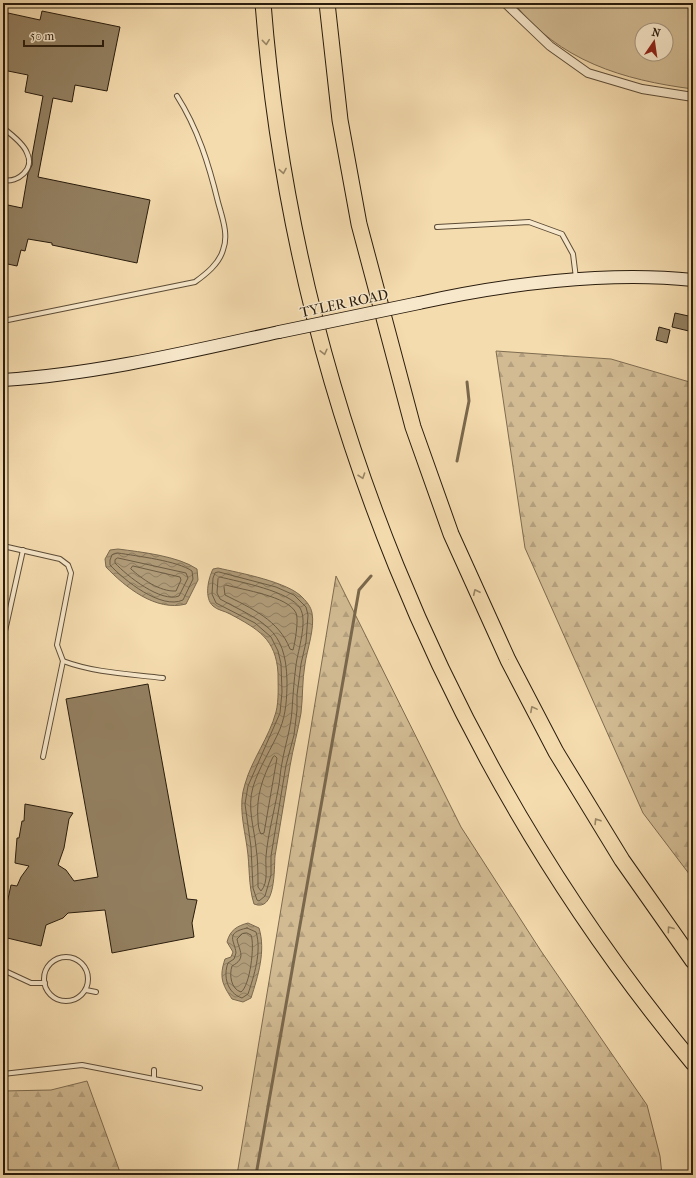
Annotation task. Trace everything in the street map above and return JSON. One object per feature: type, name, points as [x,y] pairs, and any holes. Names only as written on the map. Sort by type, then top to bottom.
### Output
[{"type":"highway","points":[[263,3],[276,123],[306,280],[333,388],[350,441],[390,551],[455,698],[499,783],[533,840],[598,939],[638,994],[693,1063]]},
{"type":"highway","points":[[327,3],[340,120],[359,224],[413,427],[451,534],[508,660],[556,752],[622,860],[693,961]]},
{"type":"street","points":[[506,3],[550,46],[588,73],[642,89],[693,97]]},
{"type":"street","name":"TYLER ROAD","points":[[3,380],[70,373],[114,366],[459,294],[508,287],[620,277],[693,280]]},
{"type":"lane","points":[[3,321],[195,282],[211,270],[223,250],[225,229],[207,158],[190,118],[177,96]]},
{"type":"lane","points":[[3,128],[25,149],[29,161],[26,170],[21,177],[13,180],[3,180]]},
{"type":"lane","points":[[437,227],[529,222],[562,234],[573,254],[577,280]]},
{"type":"lane","points":[[3,546],[60,559],[68,565],[70,569],[70,579],[57,645],[63,661],[43,757]]},
{"type":"lane","points":[[3,640],[23,550]]},
{"type":"lane","points":[[63,661],[106,672],[163,678]]},
{"type":"lane","points":[[66,957],[78,961],[86,971],[88,977],[86,990],[76,999],[63,1001],[51,995],[45,984],[46,971],[49,965],[54,961],[66,957]]},
{"type":"lane","points":[[3,970],[31,983],[45,984]]},
{"type":"lane","points":[[86,990],[96,992]]},
{"type":"lane","points":[[3,1074],[82,1065],[200,1088]]},
{"type":"lane","points":[[154,1070],[154,1079]]},
{"type":"green space","points":[[514,3],[693,3],[693,89],[642,80],[617,73],[572,53],[551,40],[532,23]]},
{"type":"green space","points":[[496,351],[611,359],[693,383],[693,879],[643,813],[525,548]]},
{"type":"green space","points":[[336,576],[461,827],[541,951],[647,1105],[660,1156],[662,1175],[237,1175]]},
{"type":"green space","points":[[87,1081],[121,1175],[3,1175],[3,1091],[51,1090]]},
{"type":"water","points":[[118,549],[170,558],[197,569],[198,580],[186,604],[175,606],[153,601],[132,590],[122,582],[106,567],[105,559],[110,550]]},
{"type":"water","points":[[218,568],[251,575],[287,587],[296,592],[309,605],[313,619],[304,670],[301,713],[291,759],[275,856],[274,879],[270,896],[266,902],[261,905],[254,904],[251,890],[248,854],[242,816],[242,800],[248,775],[273,722],[276,712],[278,703],[277,661],[274,652],[264,636],[249,625],[210,603],[208,598],[208,583],[213,569]]},
{"type":"water","points":[[248,923],[259,928],[262,946],[260,963],[251,998],[243,1002],[232,999],[222,980],[222,971],[225,959],[231,957],[233,952],[227,942],[230,934],[237,927]]},
{"type":"building","points":[[42,11],[120,27],[107,91],[75,85],[72,102],[53,98],[38,177],[150,200],[137,263],[52,245],[52,243],[28,239],[25,251],[21,250],[17,266],[3,263],[3,204],[22,208],[28,173],[32,165],[32,156],[43,96],[25,92],[28,75],[3,70],[3,35],[8,13],[40,20]]},
{"type":"building","points":[[675,313],[693,317],[693,332],[672,327]]},
{"type":"building","points":[[659,327],[670,330],[667,343],[656,340]]},
{"type":"building","points":[[148,684],[187,899],[197,900],[192,923],[194,937],[112,953],[105,910],[68,913],[63,918],[46,925],[41,946],[3,937],[3,922],[11,885],[17,886],[21,877],[29,866],[15,863],[17,838],[19,838],[22,821],[24,821],[25,804],[73,813],[69,819],[64,848],[58,865],[66,870],[74,881],[98,877],[66,699]]},
{"type":"waterway","points":[[457,461],[469,401],[467,382]]},
{"type":"waterway","points":[[256,1175],[359,590],[371,576]]}]
